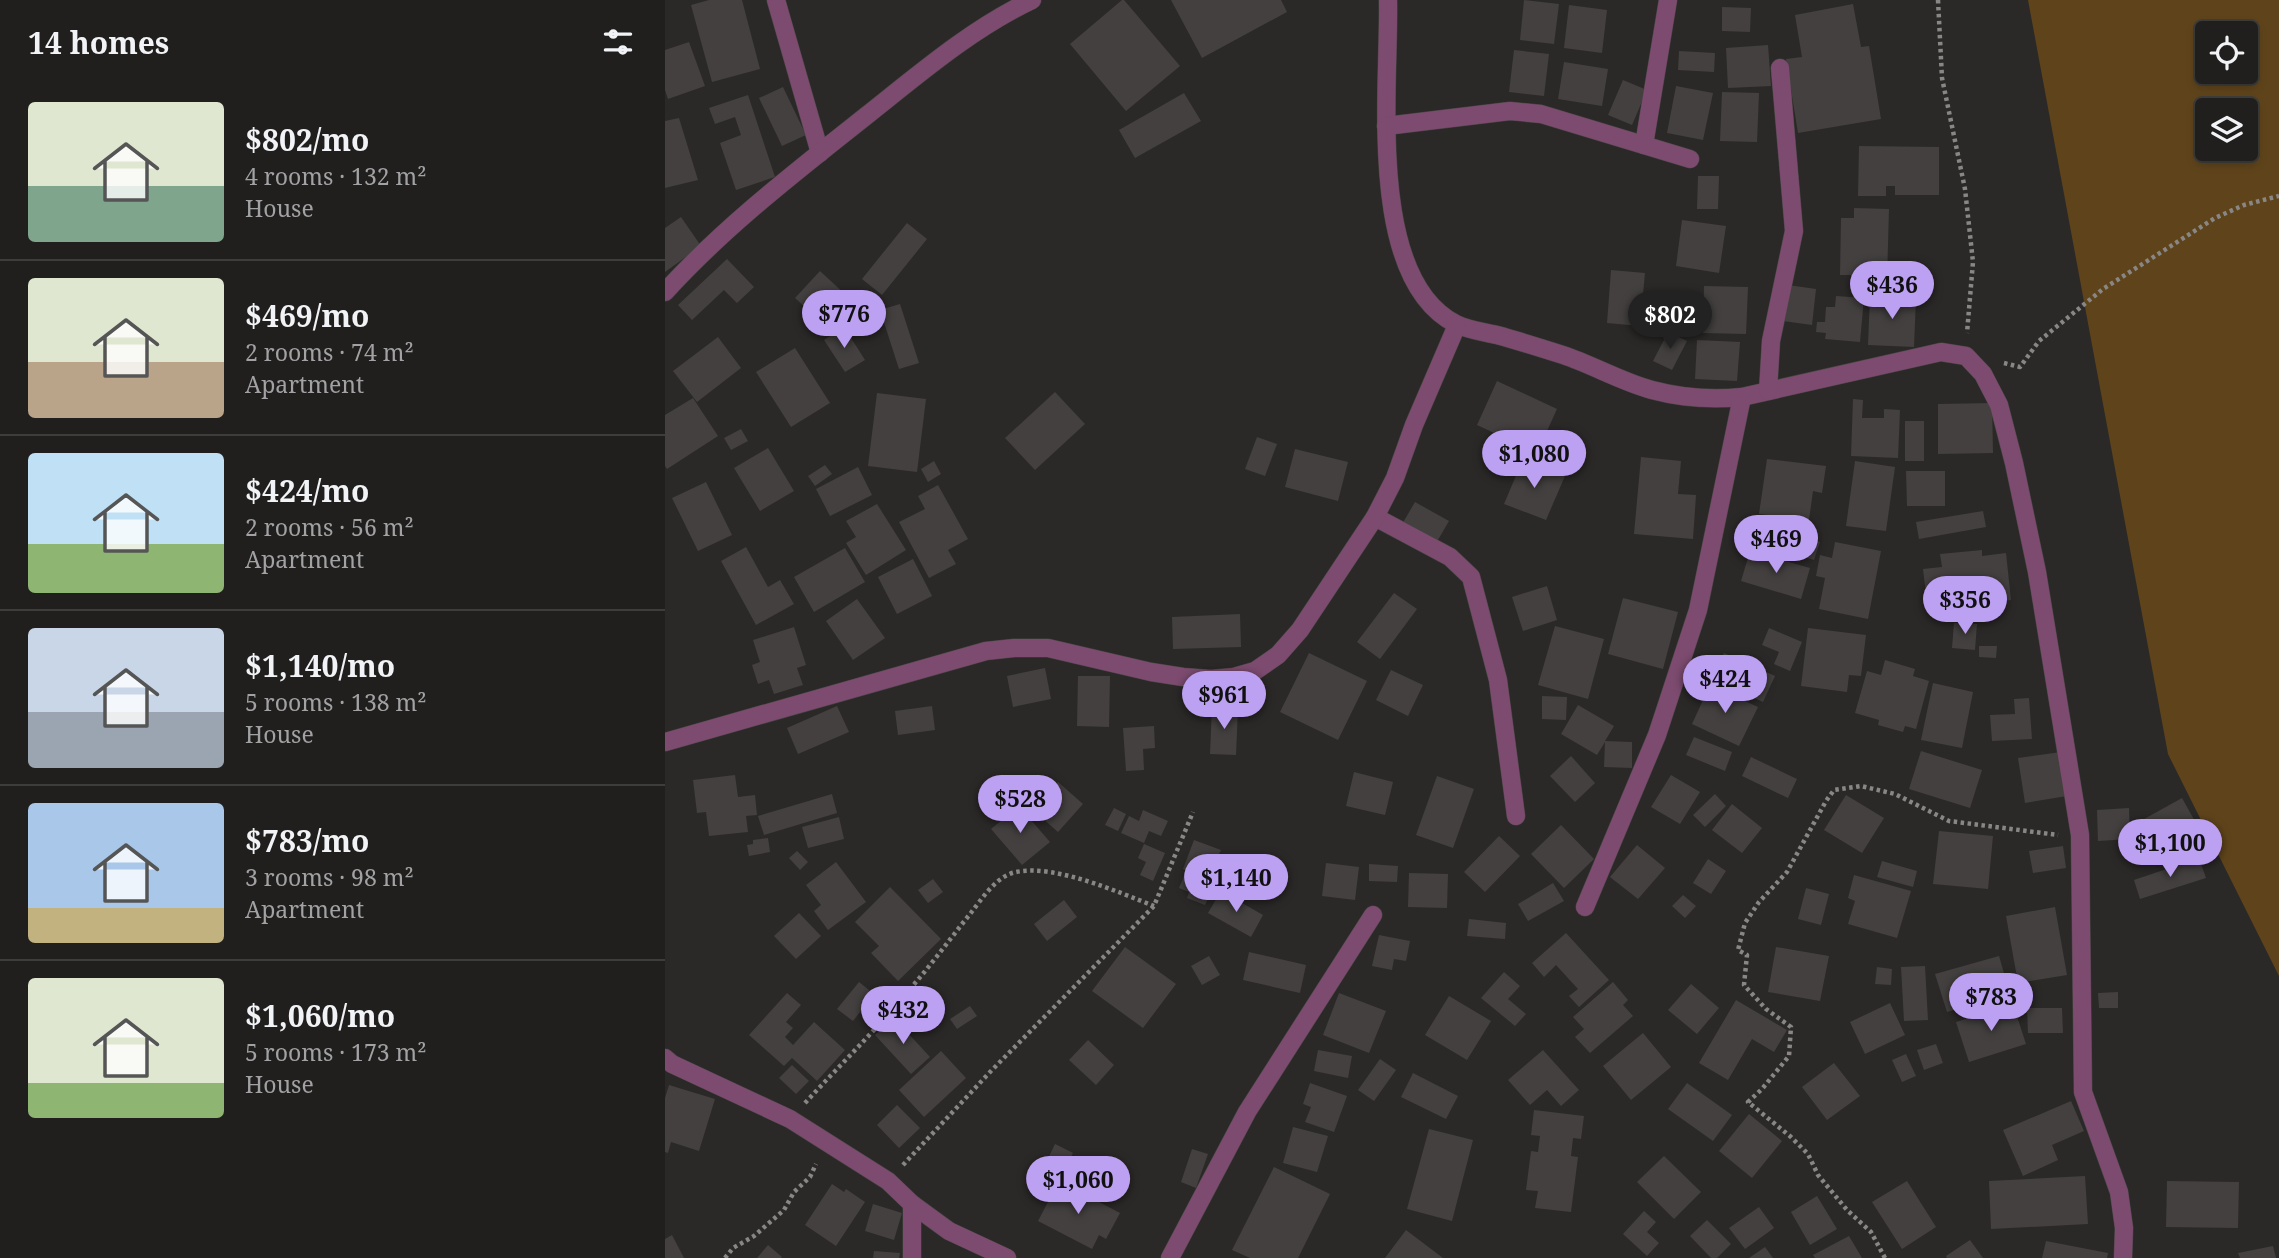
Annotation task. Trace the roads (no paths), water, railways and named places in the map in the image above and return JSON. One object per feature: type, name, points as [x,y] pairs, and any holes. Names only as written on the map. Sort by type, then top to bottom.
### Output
[{"type":"street","points":[[776,0],[820,153]]},
{"type":"street","points":[[665,292],[685,269],[749,211],[820,153],[945,54],[1005,13],[1032,0]]},
{"type":"street","points":[[1388,0],[1386,126],[1392,207],[1403,258],[1416,285],[1437,311],[1457,325],[1531,344],[1651,390],[1695,398],[1742,397],[1941,352],[1966,356],[1983,374],[1999,405],[2037,572],[2080,835],[2083,1092],[2119,1192],[2125,1228],[2123,1258]]},
{"type":"street","points":[[1644,145],[1668,0]]},
{"type":"street","points":[[1768,391],[1771,341],[1794,231],[1780,68]]},
{"type":"street","points":[[1386,126],[1510,111],[1541,114],[1690,159]]},
{"type":"street","points":[[665,742],[986,651],[1048,648],[1183,677],[1223,678],[1255,671],[1278,655],[1300,630],[1375,517],[1395,478],[1414,425],[1457,325]]},
{"type":"street","points":[[1585,907],[1657,735],[1698,610],[1742,397]]},
{"type":"street","points":[[1375,517],[1450,558],[1471,578],[1498,680],[1516,816]]},
{"type":"street","points":[[1170,1258],[1247,1112],[1373,915]]},
{"type":"street","points":[[665,1058],[672,1064],[790,1119],[888,1181],[912,1204],[949,1231],[1007,1258]]},
{"type":"street","points":[[912,1204],[912,1258]]}]
